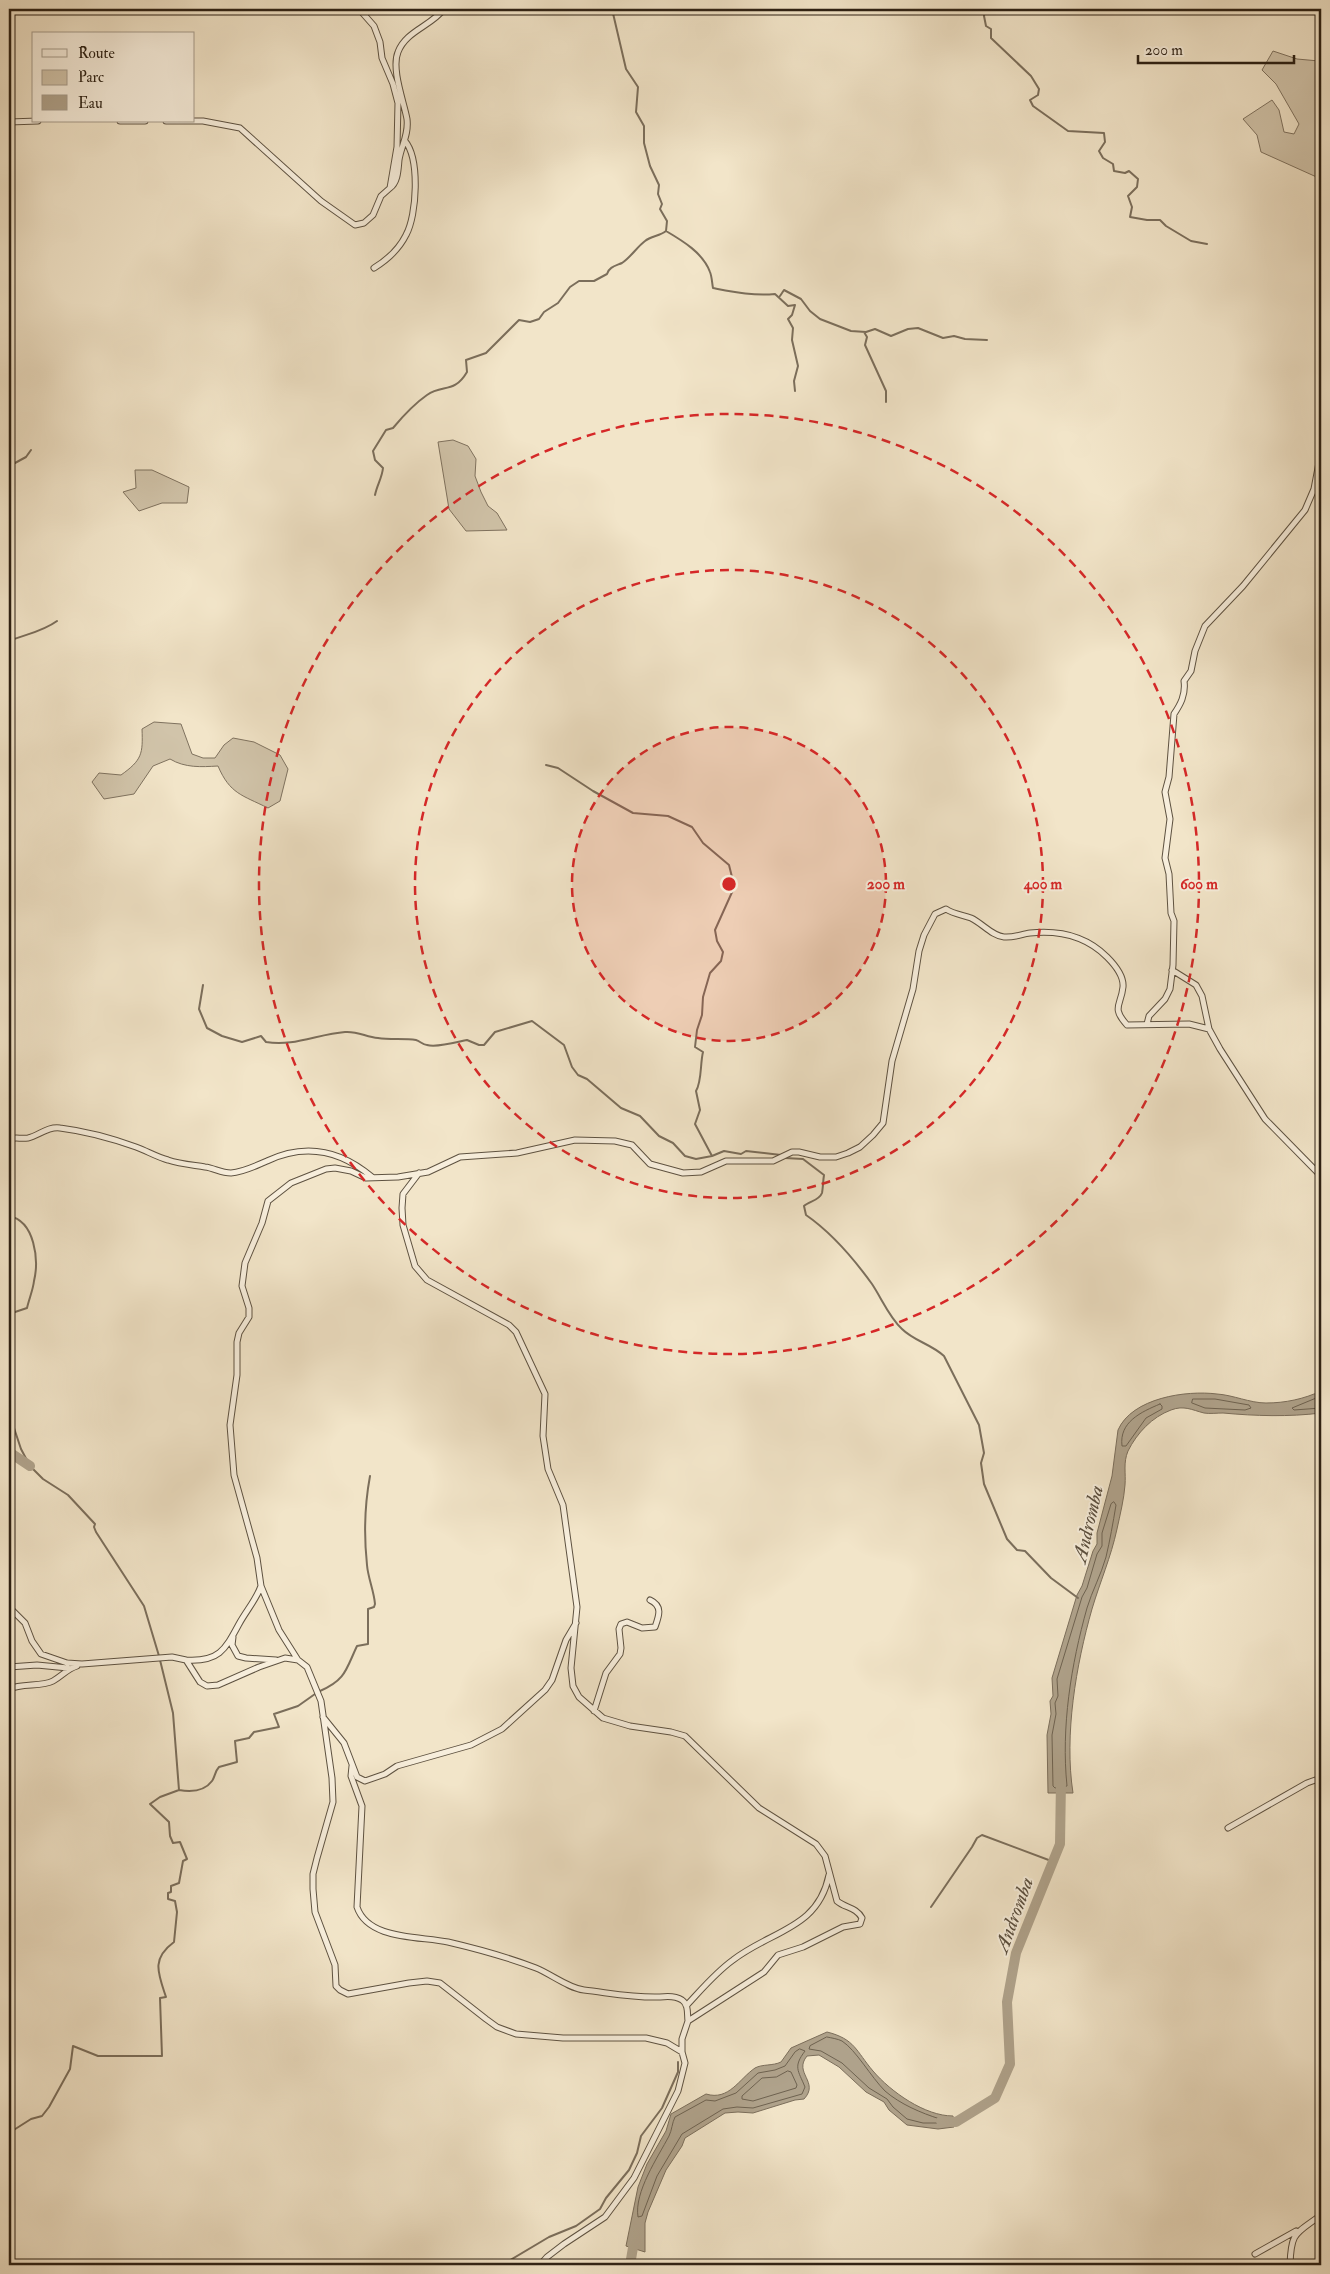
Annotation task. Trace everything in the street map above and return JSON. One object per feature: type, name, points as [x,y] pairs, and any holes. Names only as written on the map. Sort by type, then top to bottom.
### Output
[{"type":"street","points":[[195,121],[240,128],[321,201],[359,226],[372,215],[381,196],[394,185],[405,141],[407,119],[398,82],[396,55],[401,44],[407,38],[420,28],[433,22],[444,9]]},
{"type":"street","points":[[359,10],[374,26],[380,42],[382,58],[393,84],[398,103],[397,147],[390,188]]},
{"type":"street","points":[[9,122],[32,121]]},
{"type":"street","points":[[374,268],[392,255],[407,235],[409,227],[416,191],[412,154],[405,141]]},
{"type":"street","points":[[1147,1024],[1149,1016],[1166,999],[1170,989],[1174,921],[1171,913],[1169,874],[1165,858],[1170,819],[1166,792],[1174,714],[1181,704],[1185,690],[1184,681],[1191,671],[1195,651],[1205,626],[1243,586],[1305,510],[1314,489],[1321,452]]},
{"type":"street","points":[[682,2052],[667,2043],[646,2038],[563,2038],[516,2034],[497,2027],[440,1983],[409,1983],[348,1994],[336,1986],[335,1966],[315,1912],[313,1889],[315,1866],[333,1802],[332,1778],[321,1701],[307,1668],[298,1660],[279,1630],[261,1586],[257,1558],[234,1475],[230,1425],[236,1361],[239,1333],[249,1317],[242,1286],[245,1263],[268,1201],[292,1183],[326,1169],[335,1168],[360,1174],[366,1178],[381,1179],[428,1172],[460,1157],[518,1153],[575,1140],[615,1141],[632,1145],[650,1164],[683,1172],[701,1172],[726,1161],[773,1161],[792,1152],[820,1157],[836,1157],[848,1153],[860,1147],[883,1123],[892,1061],[913,989],[919,951],[930,922],[935,914],[943,909],[971,919],[1001,937],[1041,932],[1062,933],[1070,934],[1089,944],[1113,962],[1122,979],[1123,987],[1117,1009],[1120,1017],[1127,1025],[1189,1024],[1209,1029]]},
{"type":"street","points":[[1172,970],[1196,985],[1202,996],[1209,1029],[1265,1119],[1321,1176]]},
{"type":"street","points":[[9,1139],[28,1138],[42,1131],[60,1128],[86,1131],[137,1147],[167,1160],[208,1167],[225,1173],[245,1171],[267,1160],[298,1151],[318,1150],[332,1153],[354,1163],[372,1177]]},
{"type":"street","points":[[420,1173],[403,1194],[402,1208],[403,1225],[415,1266],[427,1280],[509,1325],[516,1332],[545,1394],[544,1436],[548,1469],[563,1505],[577,1607],[571,1668],[573,1686],[579,1697],[603,1718],[684,1736],[759,1808],[816,1844],[825,1856],[837,1901],[860,1913],[862,1918],[860,1924],[843,1927],[803,1947],[778,1956],[764,1972],[688,2021]]},
{"type":"street","points":[[9,1607],[25,1623],[32,1641],[41,1654],[67,1663],[82,1664],[172,1657],[200,1661],[221,1653],[233,1637],[261,1586]]},
{"type":"street","points":[[594,1711],[606,1673],[620,1654],[619,1629],[621,1624],[627,1622],[633,1626],[654,1628],[660,1608],[650,1600]]},
{"type":"street","points":[[323,1716],[344,1743],[357,1777],[365,1781],[385,1774],[397,1766],[471,1745],[502,1730],[545,1690],[552,1680],[566,1640],[576,1622]]},
{"type":"street","points":[[233,1637],[232,1645],[238,1656],[279,1660]]},
{"type":"street","points":[[186,1660],[200,1682],[207,1686],[218,1685],[285,1658],[298,1660]]},
{"type":"street","points":[[9,1666],[37,1665],[68,1668],[82,1664]]},
{"type":"street","points":[[9,1689],[17,1685],[53,1682],[68,1668]]},
{"type":"street","points":[[352,1766],[351,1776],[362,1806],[357,1907],[360,1915],[372,1926],[391,1933],[438,1940],[517,1961],[582,1990],[606,1992],[620,1996],[669,1996],[681,1999],[687,2005],[688,2021],[682,2039],[682,2052],[685,2063],[678,2091],[628,2188],[605,2217],[564,2244],[540,2265]]},
{"type":"street","points":[[1228,1828],[1307,1783],[1321,1778]]},
{"type":"street","points":[[687,2005],[706,1983],[734,1959],[760,1941],[797,1924],[818,1906],[826,1891],[829,1873]]},
{"type":"street","points":[[1290,2265],[1294,2234],[1321,2215]]},
{"type":"street","points":[[1255,2254],[1282,2237],[1301,2229]]},
{"type":"green space","points":[[1273,51],[1297,59],[1319,61],[1321,63],[1321,179],[1261,152],[1257,135],[1243,119],[1272,100],[1279,110],[1284,132],[1294,134],[1299,124],[1276,84],[1262,70]]},
{"type":"green space","points":[[453,440],[468,446],[476,459],[475,476],[481,492],[488,506],[497,513],[507,530],[466,531],[449,509],[438,442]]},
{"type":"green space","points":[[135,470],[152,470],[189,487],[187,503],[162,503],[139,511],[123,492],[136,488]]},
{"type":"green space","points":[[154,722],[181,724],[192,754],[203,758],[215,758],[224,745],[233,738],[254,742],[280,755],[288,769],[280,801],[268,808],[232,788],[227,783],[218,766],[199,767],[170,759],[153,766],[134,794],[104,799],[92,782],[99,773],[121,775],[133,765],[140,756],[142,729]]},
{"type":"water","points":[[1321,1391],[1321,1413],[1260,1415],[1206,1413],[1188,1408],[1180,1408],[1171,1410],[1158,1417],[1146,1426],[1136,1438],[1126,1455],[1122,1507],[1117,1529],[1092,1609],[1081,1653],[1071,1724],[1070,1748],[1073,1793],[1048,1793],[1047,1735],[1051,1714],[1050,1701],[1053,1696],[1052,1678],[1077,1595],[1097,1544],[1097,1533],[1112,1476],[1118,1430],[1125,1419],[1147,1403],[1190,1393],[1217,1394],[1254,1402],[1273,1403],[1301,1398]]},
{"type":"water","points":[[827,2032],[844,2038],[849,2042],[880,2079],[909,2101],[931,2112],[953,2116],[954,2127],[938,2129],[907,2125],[889,2110],[884,2102],[866,2092],[839,2067],[819,2055],[807,2056],[803,2067],[809,2088],[804,2099],[753,2113],[725,2113],[685,2138],[682,2146],[666,2170],[648,2212],[645,2223],[645,2252],[626,2246],[638,2187],[647,2164],[666,2131],[671,2114],[706,2094],[714,2095],[727,2092],[755,2068],[781,2062],[791,2048]]},
{"type":"waterway","points":[[612,9],[626,69],[638,87],[636,112],[644,126],[644,143],[650,166],[659,185],[658,194],[662,204],[660,209],[667,221],[666,231],[686,243],[703,259],[710,272],[713,288],[751,294],[775,294],[788,306],[795,305],[792,315],[788,319],[793,328],[792,340],[798,366],[794,381],[795,391]]},
{"type":"waterway","points":[[985,9],[986,26],[991,29],[991,38],[1031,76],[1039,89],[1038,95],[1030,100],[1033,106],[1068,131],[1104,133],[1105,142],[1099,151],[1103,158],[1113,164],[1114,171],[1125,173],[1129,171],[1138,179],[1137,187],[1128,196],[1132,207],[1130,217],[1160,220],[1166,226],[1191,241],[1207,244]]},
{"type":"waterway","points":[[375,495],[383,468],[375,460],[373,451],[386,430],[393,428],[409,410],[427,395],[458,383],[467,372],[466,360],[486,353],[519,320],[530,322],[539,319],[544,312],[558,303],[570,287],[579,281],[594,281],[607,274],[611,268],[625,261],[645,241],[666,231]]},
{"type":"waterway","points":[[780,296],[784,290],[801,299],[810,311],[820,319],[851,331],[866,332],[875,329],[891,336],[908,329],[918,328],[943,338],[954,336],[965,339],[987,340]]},
{"type":"waterway","points":[[864,332],[867,337],[865,345],[886,391],[886,402]]},
{"type":"waterway","points":[[9,459],[15,463],[26,457],[31,450]]},
{"type":"waterway","points":[[9,641],[40,630],[57,621]]},
{"type":"waterway","points":[[546,765],[558,768],[593,791],[633,813],[668,816],[692,827],[703,843],[729,865],[733,890],[715,930],[717,941],[723,952],[721,961],[710,973],[703,997],[702,1015],[697,1030],[695,1047],[703,1052],[696,1091],[700,1110],[695,1124],[712,1156],[724,1151],[741,1154],[746,1151],[781,1155]]},
{"type":"waterway","points":[[203,985],[199,1009],[207,1028],[222,1036],[242,1042],[261,1036],[266,1042],[286,1043],[335,1033],[350,1032],[383,1039],[416,1040],[431,1046],[467,1040],[484,1045],[495,1032],[532,1021],[564,1045],[572,1067],[578,1075],[587,1079],[621,1108],[640,1116],[659,1136],[673,1143],[685,1156],[696,1159],[712,1156]]},
{"type":"waterway","points":[[785,1158],[803,1159],[824,1175],[821,1196],[804,1206],[806,1215],[834,1238],[850,1256],[872,1284],[897,1324],[912,1337],[934,1348],[944,1356],[979,1425],[984,1453],[981,1463],[984,1484],[1007,1539],[1017,1550],[1025,1551],[1051,1578],[1078,1598]]},
{"type":"waterway","points":[[9,1216],[18,1219],[30,1233],[36,1263],[27,1308],[9,1314]]},
{"type":"waterway","points":[[9,1413],[21,1449],[30,1466],[43,1479],[68,1495],[95,1524],[96,1532],[144,1606],[159,1656]]},
{"type":"waterway","points":[[9,1452],[30,1466]]},
{"type":"waterway","points":[[320,1691],[329,1687],[340,1678],[357,1646],[368,1644],[368,1609],[374,1607],[375,1604],[368,1570],[366,1543],[366,1509],[370,1476]]},
{"type":"waterway","points":[[9,2133],[31,2119],[42,2116],[49,2107],[70,2069],[73,2046],[98,2056],[162,2056],[160,1998],[166,1997],[158,1967],[162,1954],[174,1942],[177,1912],[175,1901],[168,1899],[168,1893],[171,1892],[171,1886],[179,1883],[183,1861],[187,1859],[180,1842],[173,1843],[170,1836],[169,1822],[150,1804],[160,1797],[179,1790],[173,1713],[160,1660]]},
{"type":"waterway","points":[[179,1790],[193,1791],[209,1785],[219,1767],[237,1762],[235,1741],[249,1738],[254,1732],[279,1727],[274,1714],[298,1706],[315,1694]]},
{"type":"waterway","name":"Andromba","points":[[941,2121],[956,2122],[995,2098],[1010,2064],[1007,2002],[1016,1953],[1060,1844],[1061,1781]]},
{"type":"waterway","points":[[931,1907],[977,1838],[982,1835],[1054,1862]]},
{"type":"waterway","points":[[502,2265],[549,2237],[576,2226],[600,2209],[606,2198],[629,2170],[637,2153],[641,2136],[662,2108],[678,2072],[678,2062]]},
{"type":"waterway","name":"Andromba","points":[[630,2265],[635,2236]]}]
